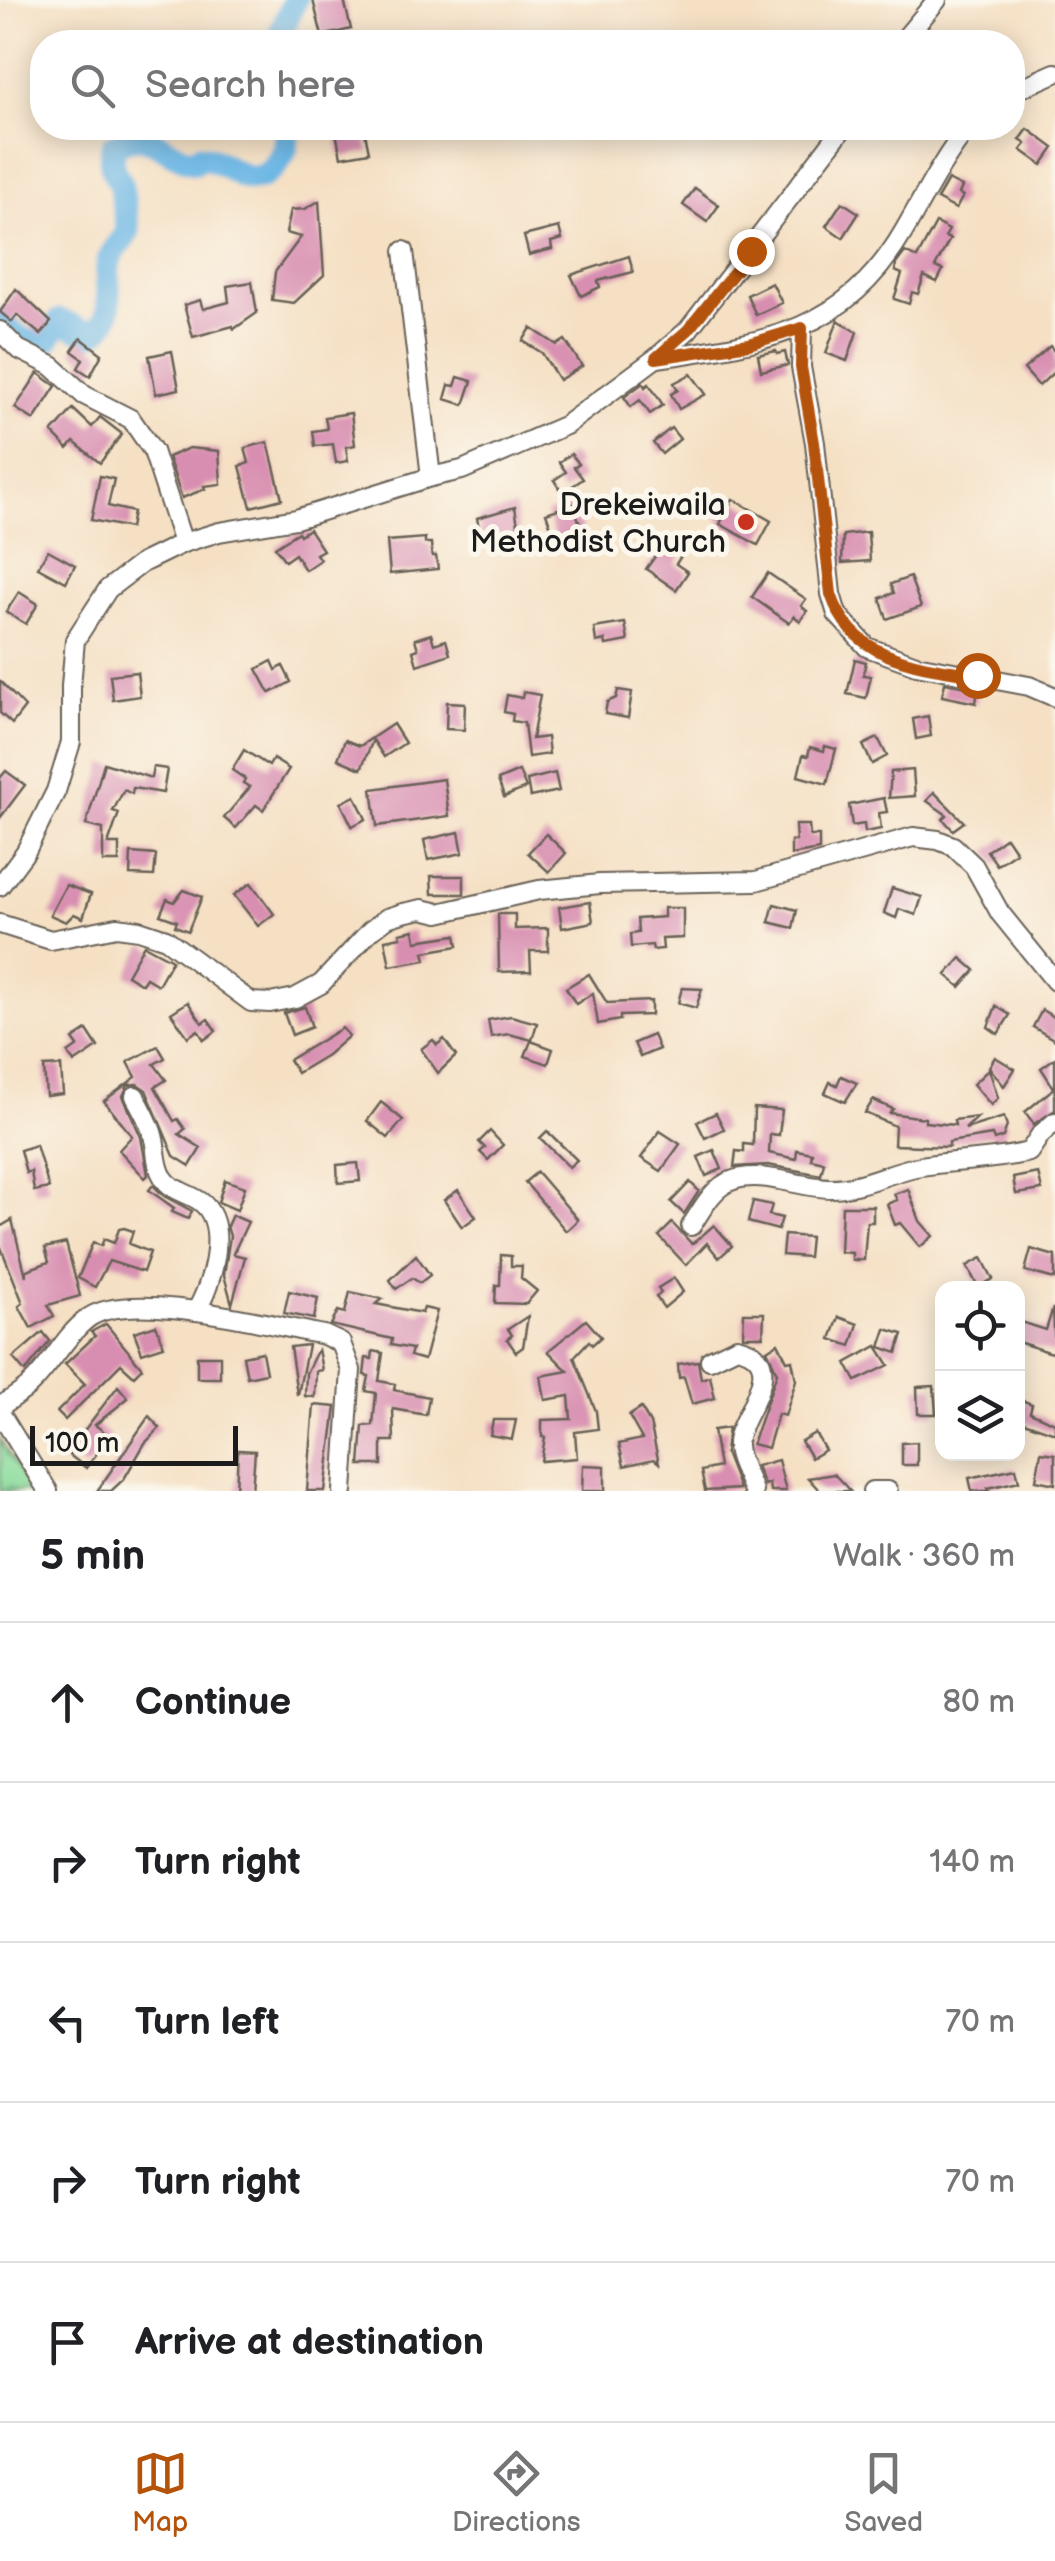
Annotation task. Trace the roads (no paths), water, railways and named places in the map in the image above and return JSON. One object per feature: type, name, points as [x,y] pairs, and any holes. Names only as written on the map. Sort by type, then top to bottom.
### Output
[{"type":"street","points":[[912,30],[937,0]]},
{"type":"street","points":[[1025,86],[1055,73]]},
{"type":"street","points":[[0,886],[26,851],[62,775],[71,742],[75,640],[108,589],[142,563],[183,543],[218,532],[296,519],[480,463],[566,425],[688,330],[834,140]]},
{"type":"street","points":[[656,358],[749,344],[802,328],[833,311],[860,290],[885,260],[958,140]]},
{"type":"street","points":[[404,251],[431,476]]},
{"type":"street","points":[[802,328],[801,367],[831,594],[838,614],[868,647],[916,665],[1029,686],[1055,696]]},
{"type":"street","points":[[0,331],[18,349],[52,366],[84,395],[131,420],[153,450],[183,543]]},
{"type":"street","points":[[0,924],[51,940],[118,927],[139,930],[166,939],[251,1002],[270,1003],[295,998],[321,984],[370,931],[386,918],[403,912],[449,912],[539,890],[600,884],[756,882],[913,838],[938,840],[952,846],[974,866],[1008,924],[1055,982]]},
{"type":"street","points":[[135,1096],[154,1136],[161,1174],[170,1187],[200,1202],[210,1214],[216,1256],[208,1292],[196,1311]]},
{"type":"street","points":[[690,1226],[716,1189],[734,1179],[750,1177],[832,1188],[860,1185],[918,1166],[1002,1159],[1029,1152],[1040,1134],[1055,1122]]},
{"type":"street","points":[[48,1491],[0,1410],[31,1384],[89,1317],[128,1305],[196,1311],[324,1335],[340,1343],[351,1370],[343,1491]]},
{"type":"street","points":[[710,1360],[737,1347],[748,1350],[759,1365],[758,1396],[736,1446],[753,1491]]},
{"type":"street","points":[[872,1491],[888,1491]]},
{"type":"waterway","points":[[282,30],[295,0]]},
{"type":"waterway","points":[[0,321],[22,339],[34,343],[47,340],[60,321],[90,334],[106,319],[110,258],[128,230],[120,181],[112,165],[113,147],[125,140]]},
{"type":"waterway","points":[[147,140],[183,158],[195,162],[200,156],[211,159],[250,178],[270,171],[282,155],[286,140]]},
{"type":"place","name":"Drekeiwaila Methodist Church","points":[[746,522]]}]
